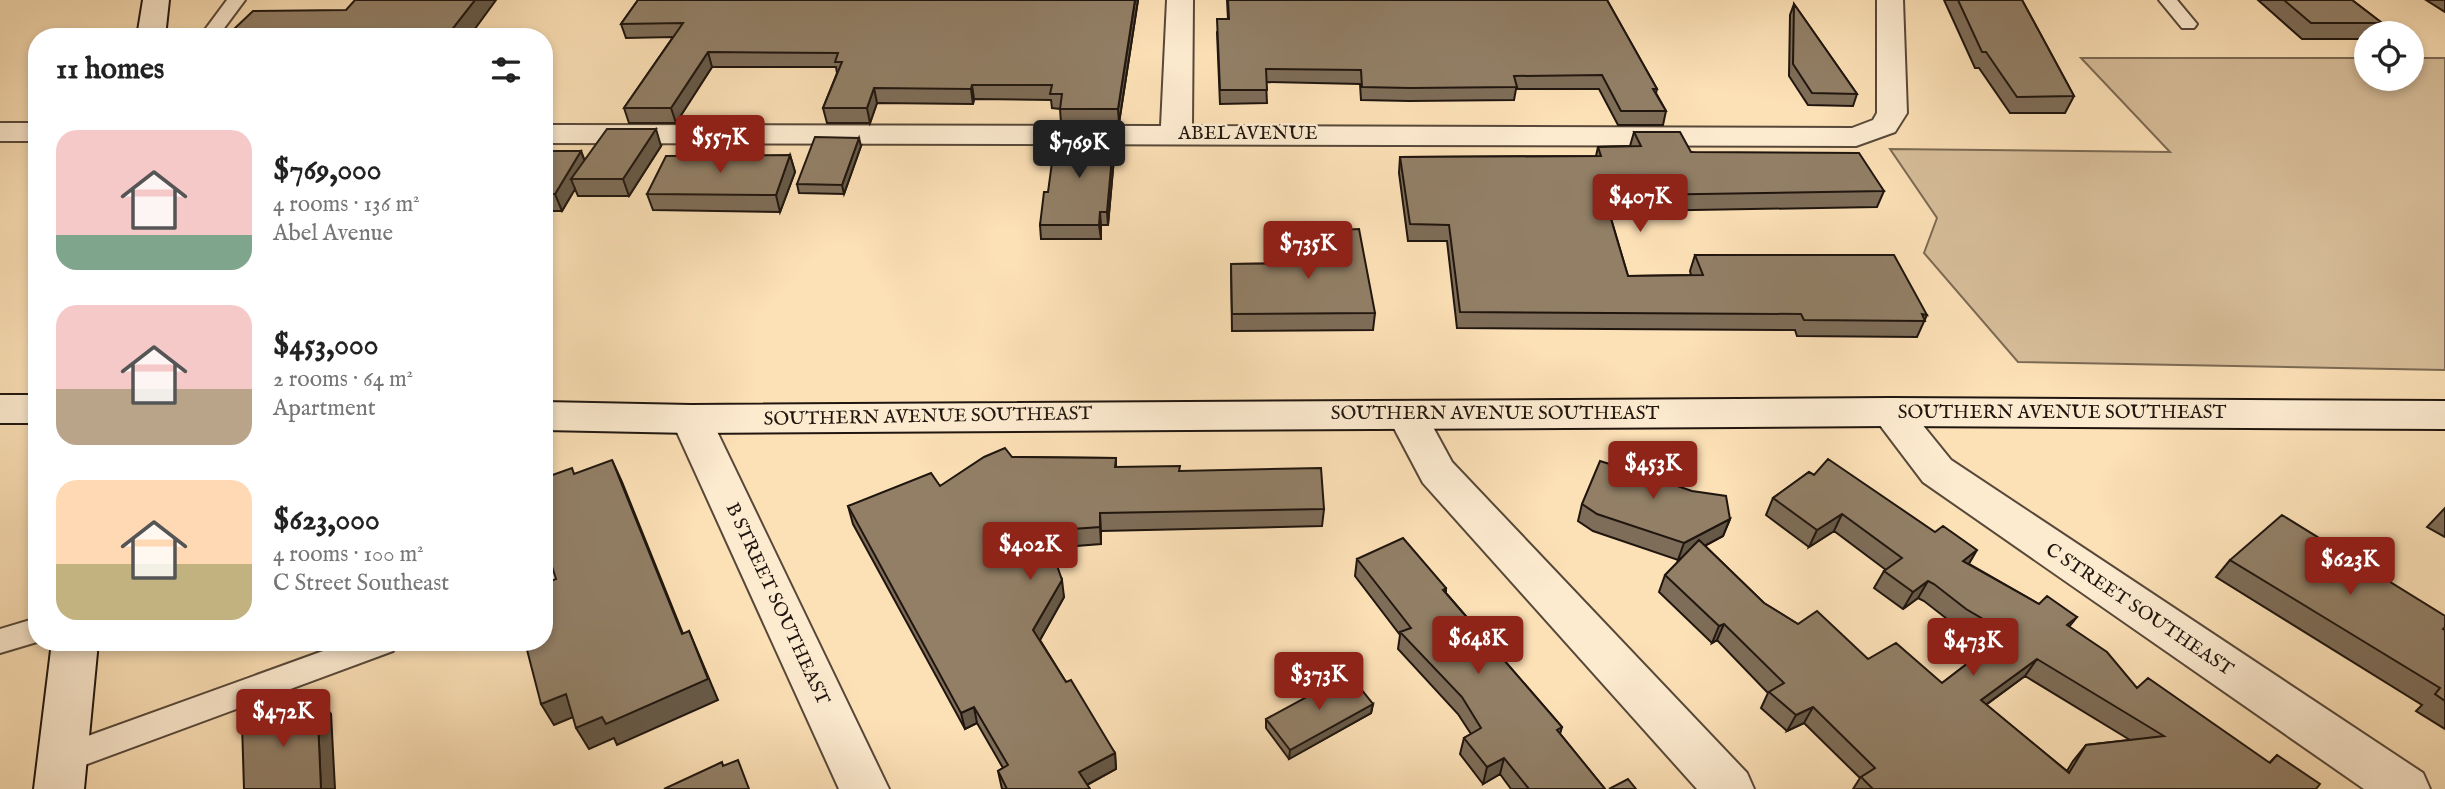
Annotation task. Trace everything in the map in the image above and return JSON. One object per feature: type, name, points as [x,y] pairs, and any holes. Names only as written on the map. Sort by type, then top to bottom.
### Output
[{"type":"street","points":[[152,28],[156,0]]},
{"type":"street","points":[[1176,134],[1180,0]]},
{"type":"street","name":"ABEL AVENUE","points":[[553,134],[1856,137],[1874,132],[1890,119],[1890,0]]},
{"type":"street","points":[[0,132],[28,132]]},
{"type":"street","points":[[0,409],[28,409]]},
{"type":"street","name":"SOUTHERN AVENUE SOUTHEAST","points":[[553,416],[691,419],[1890,412],[2445,415]]},
{"type":"street","name":"C STREET SOUTHEAST","points":[[1890,412],[1937,471],[2405,789]]},
{"type":"street","points":[[1407,415],[1437,472],[1729,789]]},
{"type":"street","name":"B STREET SOUTHEAST","points":[[691,419],[864,789]]},
{"type":"street","points":[[61,774],[74,651]]},
{"type":"lane","points":[[215,28],[236,0]]},
{"type":"lane","points":[[2168,0],[2188,24]]},
{"type":"lane","points":[[0,641],[28,633]]},
{"type":"lane","points":[[61,774],[361,651]]},
{"type":"shaded area","points":[[2081,58],[2354,58],[2354,91],[2424,91],[2424,58],[2445,58],[2445,370],[2018,362],[1924,253],[1937,218],[1890,149],[2170,152]]},
{"type":"building","points":[[355,0],[475,0],[453,28],[235,28],[253,11],[346,10]]},
{"type":"building","points":[[638,0],[1135,0],[1118,109],[1060,109],[1062,94],[1050,94],[1052,85],[972,85],[971,89],[874,88],[867,108],[823,108],[842,62],[835,62],[838,53],[708,52],[671,108],[624,108],[683,23],[621,24]]},
{"type":"building","points":[[1228,0],[1607,0],[1657,89],[1653,89],[1666,111],[1621,111],[1602,75],[1514,76],[1517,87],[1410,88],[1362,87],[1361,70],[1266,69],[1267,90],[1220,90],[1217,19],[1229,19]]},
{"type":"building","points":[[1958,0],[2022,0],[2074,96],[2017,97],[1986,52],[1982,52]]},
{"type":"building","points":[[2284,0],[2352,0],[2379,21],[2354,23],[2311,23]]},
{"type":"building","points":[[1794,4],[1857,94],[1812,93],[1793,64]]},
{"type":"building","points":[[607,129],[656,129],[623,179],[571,179]]},
{"type":"building","points":[[1634,132],[1680,132],[1691,152],[1859,153],[1884,191],[1639,195],[1639,199],[1605,199],[1628,276],[1703,275],[1695,255],[1894,255],[1927,315],[1922,314],[1925,321],[1804,320],[1801,314],[1460,312],[1449,225],[1410,224],[1400,157],[1601,156],[1598,147],[1641,146]]},
{"type":"building","points":[[1056,133],[1114,134],[1107,212],[1100,212],[1099,225],[1040,225],[1044,192],[1048,192]]},
{"type":"building","points":[[815,137],[859,138],[842,185],[797,184]]},
{"type":"building","points":[[553,151],[581,151],[555,194]]},
{"type":"building","points":[[790,155],[776,195],[647,194],[666,156]]},
{"type":"building","points":[[1359,229],[1375,313],[1232,314],[1231,264],[1312,263],[1315,231]]},
{"type":"building","points":[[1005,448],[1012,457],[1116,458],[1115,467],[1180,466],[1179,471],[1321,468],[1324,509],[1100,513],[1100,527],[1045,531],[1062,580],[1033,630],[1066,682],[1071,680],[1115,753],[1079,772],[1090,789],[1007,789],[998,771],[1008,765],[974,707],[961,713],[848,506],[931,473],[940,486],[984,457]]},
{"type":"building","points":[[1621,454],[1656,466],[1651,477],[1692,491],[1726,496],[1730,519],[1684,543],[1597,514],[1582,504],[1600,461],[1616,466]]},
{"type":"building","points":[[1828,459],[1935,532],[1943,526],[1977,550],[1963,561],[2039,604],[2047,596],[2077,617],[2067,625],[2107,652],[2137,688],[2148,678],[2270,763],[2277,755],[2320,784],[2316,789],[1873,789],[1861,777],[1875,768],[1813,707],[1796,715],[1769,692],[1784,683],[1724,624],[1719,626],[1665,575],[1699,540],[1764,603],[1798,624],[1817,611],[1868,659],[1896,643],[1942,683],[2007,633],[1966,609],[1928,581],[1913,592],[1884,571],[1902,558],[1842,514],[1817,530],[1773,498],[1809,472],[1814,475]],"holes":[[[2037,659],[2164,736],[2086,745],[2069,773],[1981,700]]]},
{"type":"building","points":[[612,460],[682,634],[689,631],[708,679],[606,724],[602,717],[576,728],[566,694],[541,704],[527,651],[553,651],[553,580],[556,579],[553,570],[553,475],[572,468],[574,474]]},
{"type":"building","points":[[2282,515],[2445,616],[2445,701],[2435,694],[2440,688],[2230,560]]},
{"type":"building","points":[[1403,538],[1446,588],[1443,590],[1562,727],[1557,730],[1605,789],[1529,789],[1504,758],[1487,767],[1464,738],[1481,728],[1462,697],[1400,632],[1411,628],[1357,559]]},
{"type":"building","points":[[1349,674],[1373,704],[1290,750],[1266,719]]},
{"type":"building","points":[[317,697],[321,789],[244,789],[242,724]]},
{"type":"building","points":[[738,760],[749,789],[664,789],[722,762],[723,766]]},
{"type":"building","points":[[1628,779],[1636,789],[1609,789]]}]
